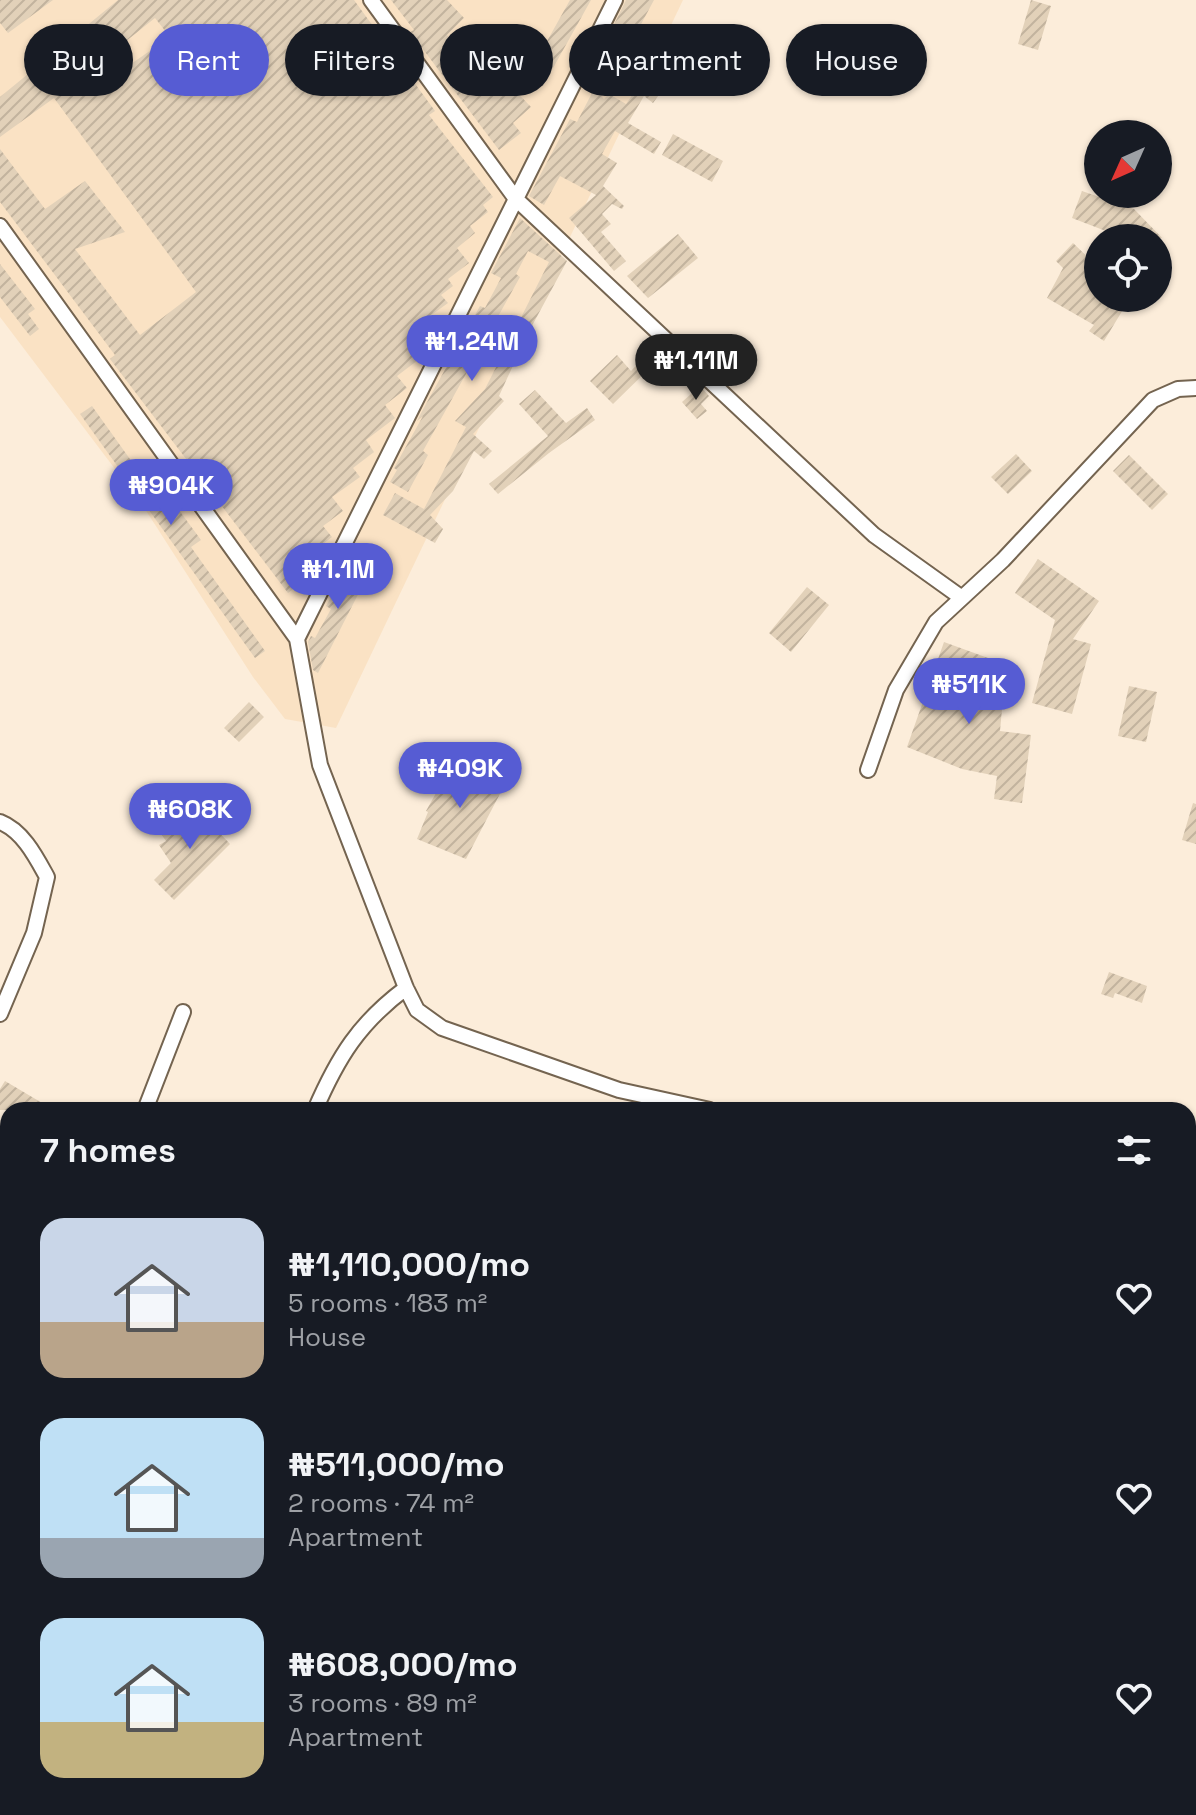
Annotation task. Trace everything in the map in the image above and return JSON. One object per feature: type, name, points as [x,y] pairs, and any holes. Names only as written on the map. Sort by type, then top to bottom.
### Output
[{"type":"street","points":[[371,0],[516,199],[874,535],[962,598]]},
{"type":"street","points":[[297,639],[615,0]]},
{"type":"street","points":[[0,226],[297,639],[310,724],[320,765],[417,1010],[442,1028],[619,1090],[674,1102]]},
{"type":"street","points":[[868,770],[896,690],[936,622],[1003,560],[1153,400],[1178,389],[1196,388]]},
{"type":"street","points":[[0,822],[31,848],[47,877],[34,933],[0,1014]]},
{"type":"street","points":[[319,1102],[358,1031],[406,988]]},
{"type":"street","points":[[148,1102],[183,1012]]},
{"type":"shaded area","points":[[0,0],[683,0],[672,24],[569,24],[569,96],[637,96],[336,728],[285,719],[253,677],[143,506],[0,317]]},
{"type":"building","points":[[0,0],[53,0],[8,33],[0,23]]},
{"type":"building","points":[[118,0],[354,0],[372,24],[285,24],[285,96],[424,96],[435,111],[429,115],[493,197],[483,205],[488,212],[470,226],[475,233],[457,248],[469,263],[448,279],[453,286],[441,295],[448,303],[430,316],[434,322],[423,330],[430,339],[420,347],[426,354],[397,376],[407,388],[385,405],[395,418],[366,440],[374,452],[353,468],[360,477],[332,497],[343,511],[323,526],[332,537],[302,560],[313,574],[288,593],[110,359],[115,355],[0,202],[0,149],[45,209],[85,181],[125,232],[75,249],[140,335],[196,292],[54,98],[0,137],[0,97],[24,77],[24,96],[133,96],[133,63],[149,52],[149,96],[269,96],[269,24],[160,24],[155,18],[133,36],[133,24],[89,24]]},
{"type":"building","points":[[391,0],[447,0],[464,18],[458,24],[440,24],[440,72],[424,51],[424,24],[409,24]]},
{"type":"building","points":[[570,0],[591,0],[578,24],[569,24],[569,39],[553,68],[553,30]]},
{"type":"building","points":[[626,0],[654,0],[641,24],[614,24]]},
{"type":"building","points":[[1031,0],[1051,6],[1038,50],[1018,44]]},
{"type":"building","points":[[458,96],[520,96],[531,107],[513,123],[521,133],[499,150]]},
{"type":"building","points":[[590,96],[603,96],[604,99],[612,96],[626,104],[632,96],[644,96],[628,123],[661,142],[654,154],[615,131],[602,154],[617,163],[603,186],[624,206],[622,209],[612,204],[602,214],[611,224],[601,232],[626,261],[614,271],[569,218],[596,195],[560,176],[544,205],[529,196],[570,119],[577,122]]},
{"type":"building","points":[[644,96],[658,96],[653,103]]},
{"type":"building","points":[[673,134],[723,161],[712,182],[662,155]]},
{"type":"building","points":[[1082,191],[1084,208],[1131,208],[1148,224],[1088,224],[1072,218]]},
{"type":"building","points":[[520,218],[567,261],[527,335],[499,396],[504,401],[473,434],[492,451],[484,459],[474,451],[453,491],[430,515],[443,529],[435,543],[383,515],[395,493],[424,509],[466,427],[455,421],[485,389],[549,262],[528,251],[516,274],[520,277],[423,451],[428,455],[408,492],[390,482],[397,470],[394,468],[423,416],[417,421],[421,413],[480,306],[485,308],[501,278],[491,273]]},
{"type":"building","points":[[678,234],[698,258],[648,298],[627,276]]},
{"type":"building","points":[[1073,243],[1084,254],[1084,312],[1122,312],[1104,341],[1089,331],[1094,325],[1047,298],[1063,268],[1056,261]]},
{"type":"building","points":[[0,264],[35,309],[28,314],[39,329],[30,336],[0,297]]},
{"type":"building","points":[[649,352],[658,360],[613,404],[590,381],[617,355],[631,371]]},
{"type":"building","points":[[700,386],[709,396],[701,404],[707,411],[697,419],[682,402]]},
{"type":"building","points":[[535,390],[566,423],[587,408],[595,420],[498,494],[489,484],[548,436],[519,404]]},
{"type":"building","points":[[92,406],[165,508],[173,502],[201,540],[191,547],[265,651],[255,658],[80,414]]},
{"type":"building","points":[[1016,454],[1032,471],[1008,494],[991,477]]},
{"type":"building","points":[[1129,455],[1168,494],[1152,510],[1113,471]]},
{"type":"building","points":[[359,558],[373,565],[318,673],[313,670],[308,642],[311,636],[315,638],[331,609],[326,606],[349,564],[354,567]]},
{"type":"building","points":[[1038,559],[1099,601],[1073,639],[1091,644],[1072,714],[1032,703],[1055,620],[1015,593]]},
{"type":"building","points":[[807,587],[829,605],[791,652],[769,633]]},
{"type":"building","points":[[944,642],[988,658],[973,702],[1002,709],[1000,731],[1031,735],[1022,803],[994,799],[997,776],[962,769],[907,747]]},
{"type":"building","points":[[1129,686],[1157,692],[1146,742],[1118,736]]},
{"type":"building","points":[[249,702],[264,717],[239,742],[224,728]]},
{"type":"building","points":[[455,759],[504,786],[466,859],[417,839],[426,811]]},
{"type":"building","points":[[1193,803],[1196,804],[1196,844],[1182,840]]},
{"type":"building","points":[[206,805],[217,821],[212,825],[230,844],[174,900],[154,880],[171,863],[159,845],[166,841],[161,834]]},
{"type":"building","points":[[1109,972],[1147,986],[1142,1003],[1115,993],[1113,998],[1101,994]]},
{"type":"building","points":[[5,1081],[40,1102],[0,1102],[0,1089]]}]
